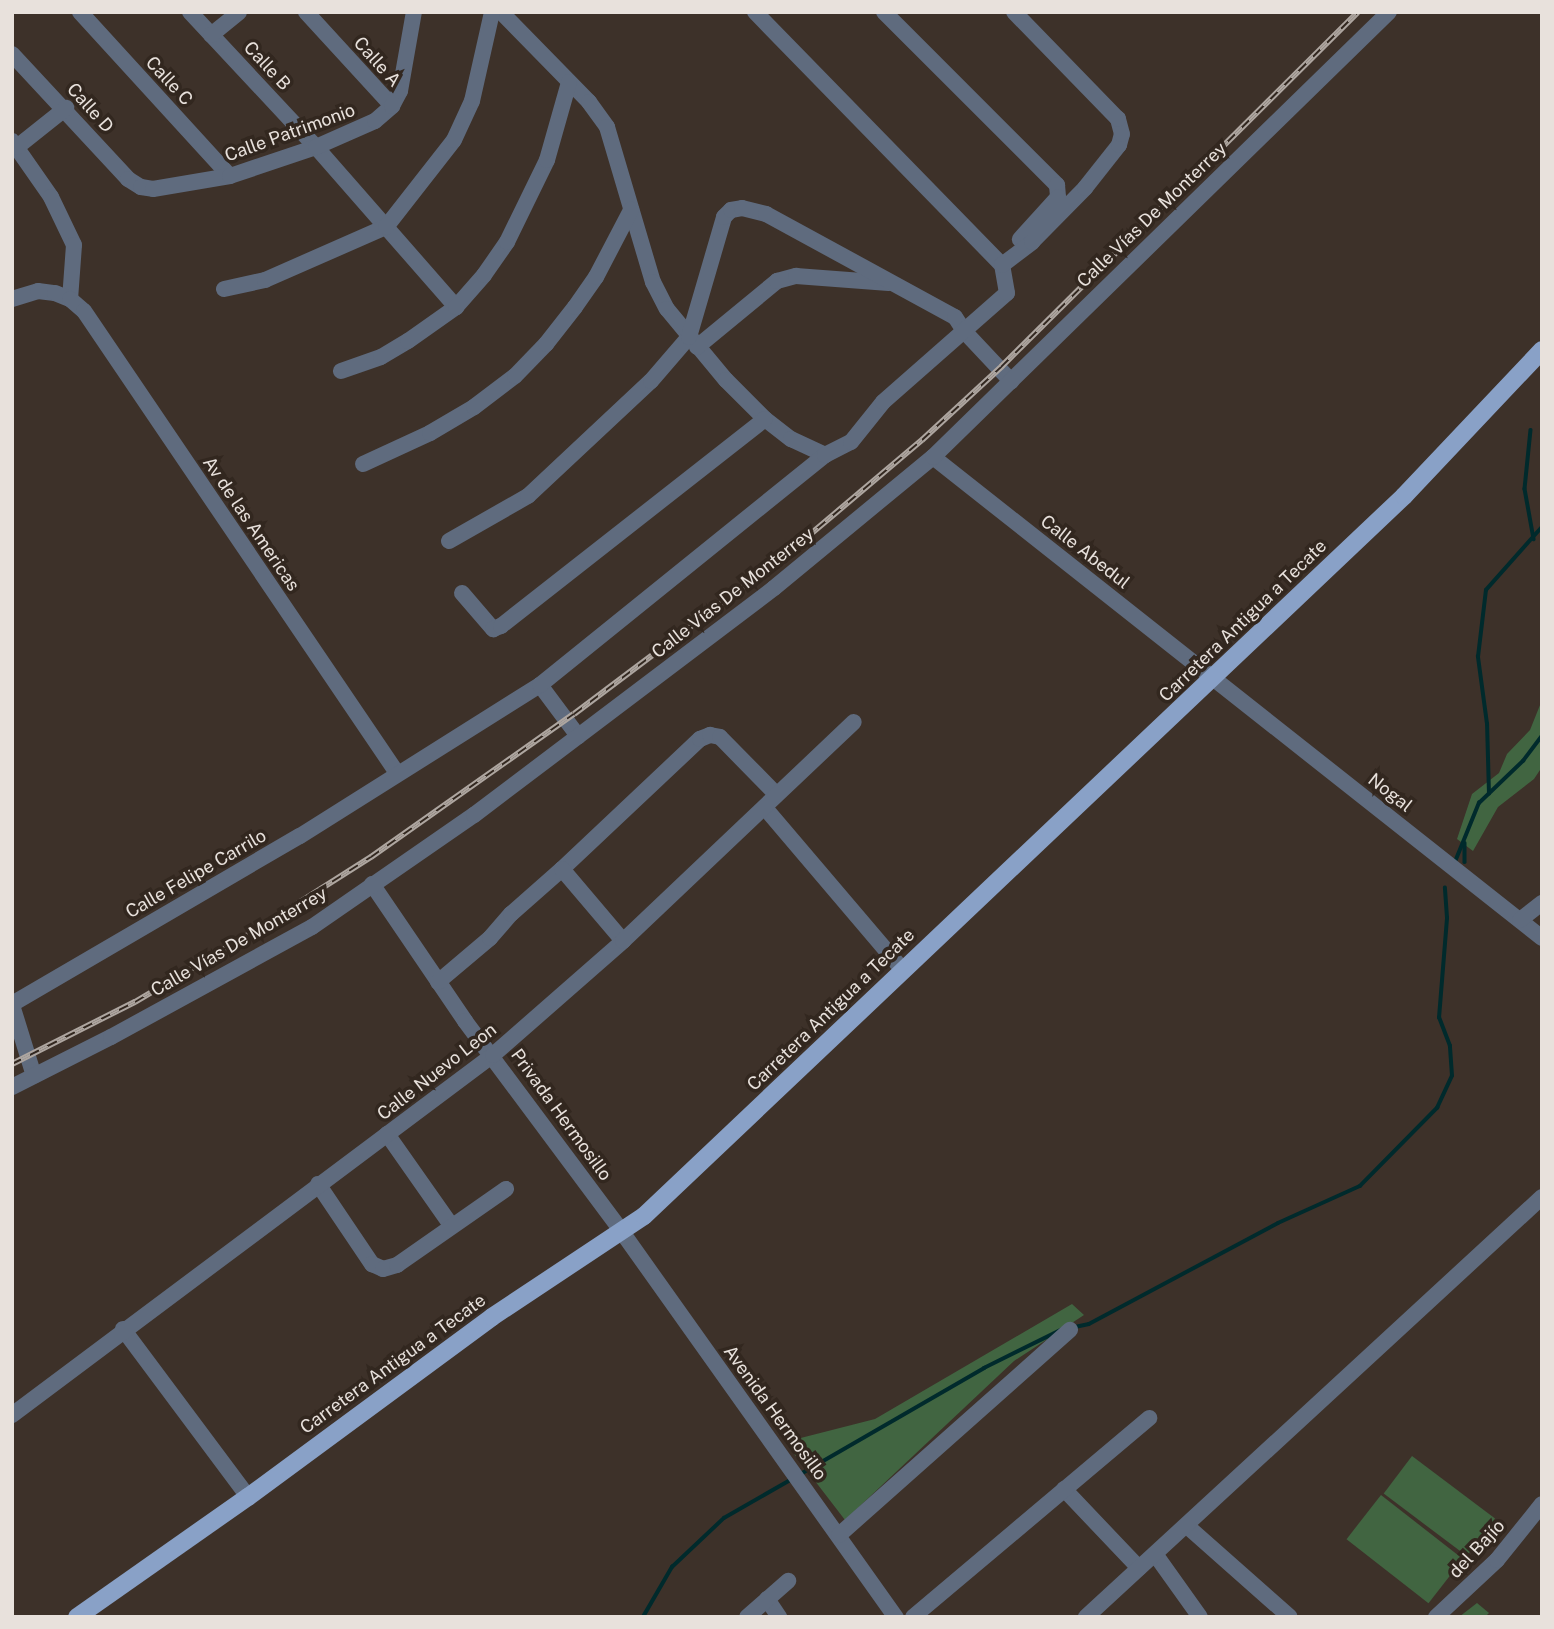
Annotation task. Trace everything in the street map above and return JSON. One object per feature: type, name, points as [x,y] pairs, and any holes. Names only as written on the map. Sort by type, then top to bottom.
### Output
[{"type":"main road","name":"Carretera Antigua a Tecate","points":[[77,1617],[248,1497],[492,1317],[644,1216],[1214,678],[1443,457],[1542,350]]},
{"type":"street","name":"Calle C","points":[[80,12],[230,176]]},
{"type":"street","name":"Calle B","points":[[190,12],[316,147],[456,307]]},
{"type":"street","points":[[211,35],[239,12]]},
{"type":"street","name":"Calle A","points":[[306,12],[391,106]]},
{"type":"street","points":[[391,106],[400,91],[408,58],[414,12]]},
{"type":"street","points":[[224,289],[265,280],[386,228],[454,140],[472,100],[492,12]]},
{"type":"street","points":[[501,12],[569,82],[607,127],[618,155],[653,282],[667,309],[693,342],[765,419],[791,439],[825,455]]},
{"type":"street","points":[[755,12],[1008,259]]},
{"type":"street","points":[[884,12],[1057,185],[1058,197],[1015,244],[1008,259]]},
{"type":"street","points":[[1008,259],[1032,242],[1085,188],[1119,145],[1122,134],[1118,119],[1014,12]]},
{"type":"street","name":"Calle Vías De Monterrey","points":[[12,1087],[312,927],[474,815],[774,587],[933,457],[1389,12]]},
{"type":"street","name":"Calle D","points":[[12,54],[66,108],[128,179],[141,187]]},
{"type":"street","points":[[341,371],[399,347],[456,307],[507,242],[529,199],[547,160],[569,82]]},
{"type":"street","name":"Calle Patrimonio","points":[[141,187],[153,189],[230,176],[316,147],[375,121],[391,106]]},
{"type":"street","points":[[15,291],[38,291],[70,299],[74,245],[51,197],[14,144],[66,108]]},
{"type":"street","points":[[693,342],[724,217],[731,210],[742,208],[766,214],[955,317],[964,331],[1011,381]]},
{"type":"street","points":[[363,464],[430,433],[474,407],[515,376],[546,344],[596,277],[631,210]]},
{"type":"street","name":"Calle Felipe Carrilo","points":[[12,1004],[276,850],[540,685],[825,455],[851,442],[883,402],[1007,293],[1008,259]]},
{"type":"street","points":[[449,541],[528,496],[693,342],[778,281],[796,276],[895,283]]},
{"type":"street","name":"Av de las Americas","points":[[70,299],[84,311],[397,774]]},
{"type":"street","points":[[462,593],[494,629],[501,626],[765,419]]},
{"type":"street","name":"Calle Abedul","points":[[933,457],[1214,678]]},
{"type":"street","name":"Nogal","points":[[1214,678],[1542,938]]},
{"type":"street","points":[[540,685],[578,736]]},
{"type":"street","name":"Calle Nuevo Leon","points":[[12,1415],[123,1329],[493,1055],[623,941],[854,722]]},
{"type":"street","points":[[438,982],[490,938],[511,914],[699,739],[710,735],[720,737],[776,794]]},
{"type":"street","points":[[765,808],[903,970]]},
{"type":"street","points":[[562,869],[623,941]]},
{"type":"street","name":"Privada Hermosillo","points":[[372,884],[438,982],[622,1232]]},
{"type":"street","points":[[1520,920],[1542,903]]},
{"type":"street","points":[[12,1004],[34,1076]]},
{"type":"street","points":[[387,1134],[452,1225]]},
{"type":"street","points":[[318,1184],[372,1264],[383,1269],[397,1265],[506,1189]]},
{"type":"street","points":[[1086,1617],[1542,1197]]},
{"type":"street","name":"Avenida Hermosillo","points":[[622,1232],[896,1617]]},
{"type":"street","points":[[123,1329],[248,1497]]},
{"type":"street","points":[[839,1535],[1070,1330]]},
{"type":"street","points":[[913,1617],[1149,1418]]},
{"type":"street","points":[[1065,1489],[1139,1567]]},
{"type":"street","name":"del Bajío","points":[[1436,1617],[1489,1569],[1542,1504]]},
{"type":"street","points":[[1187,1526],[1290,1617]]},
{"type":"street","points":[[1155,1554],[1200,1617]]},
{"type":"street","points":[[747,1617],[788,1581]]},
{"type":"street","points":[[767,1599],[779,1617]]},
{"type":"green space","points":[[1542,700],[1542,767],[1534,779],[1498,807],[1473,851],[1457,839],[1472,794],[1499,773],[1507,754],[1530,730]]},
{"type":"green space","points":[[1072,1304],[1084,1315],[1014,1361],[845,1520],[785,1442],[875,1419]]},
{"type":"green space","points":[[1412,1456],[1495,1519],[1467,1556],[1384,1494]]},
{"type":"green space","points":[[1381,1495],[1463,1559],[1428,1603],[1347,1539]]},
{"type":"green space","points":[[1477,1603],[1489,1613],[1485,1617],[1459,1617]]},
{"type":"waterway","points":[[1531,430],[1525,489],[1534,539]]},
{"type":"waterway","points":[[1489,794],[1487,724],[1478,657],[1486,590],[1542,527]]},
{"type":"waterway","points":[[1455,862],[1479,803],[1523,761],[1542,736]]},
{"type":"waterway","points":[[1465,843],[1465,862]]},
{"type":"waterway","points":[[1075,1327],[1089,1324],[1278,1223],[1360,1186],[1437,1108],[1452,1076],[1450,1046],[1439,1018],[1447,918],[1445,888]]},
{"type":"waterway","points":[[799,1475],[984,1368],[1061,1330]]},
{"type":"waterway","points":[[643,1617],[672,1567],[724,1518],[792,1479]]},
{"type":"railway","points":[[12,1064],[135,1002],[371,857],[574,714],[787,554],[922,440],[1001,367],[1358,12]]}]
